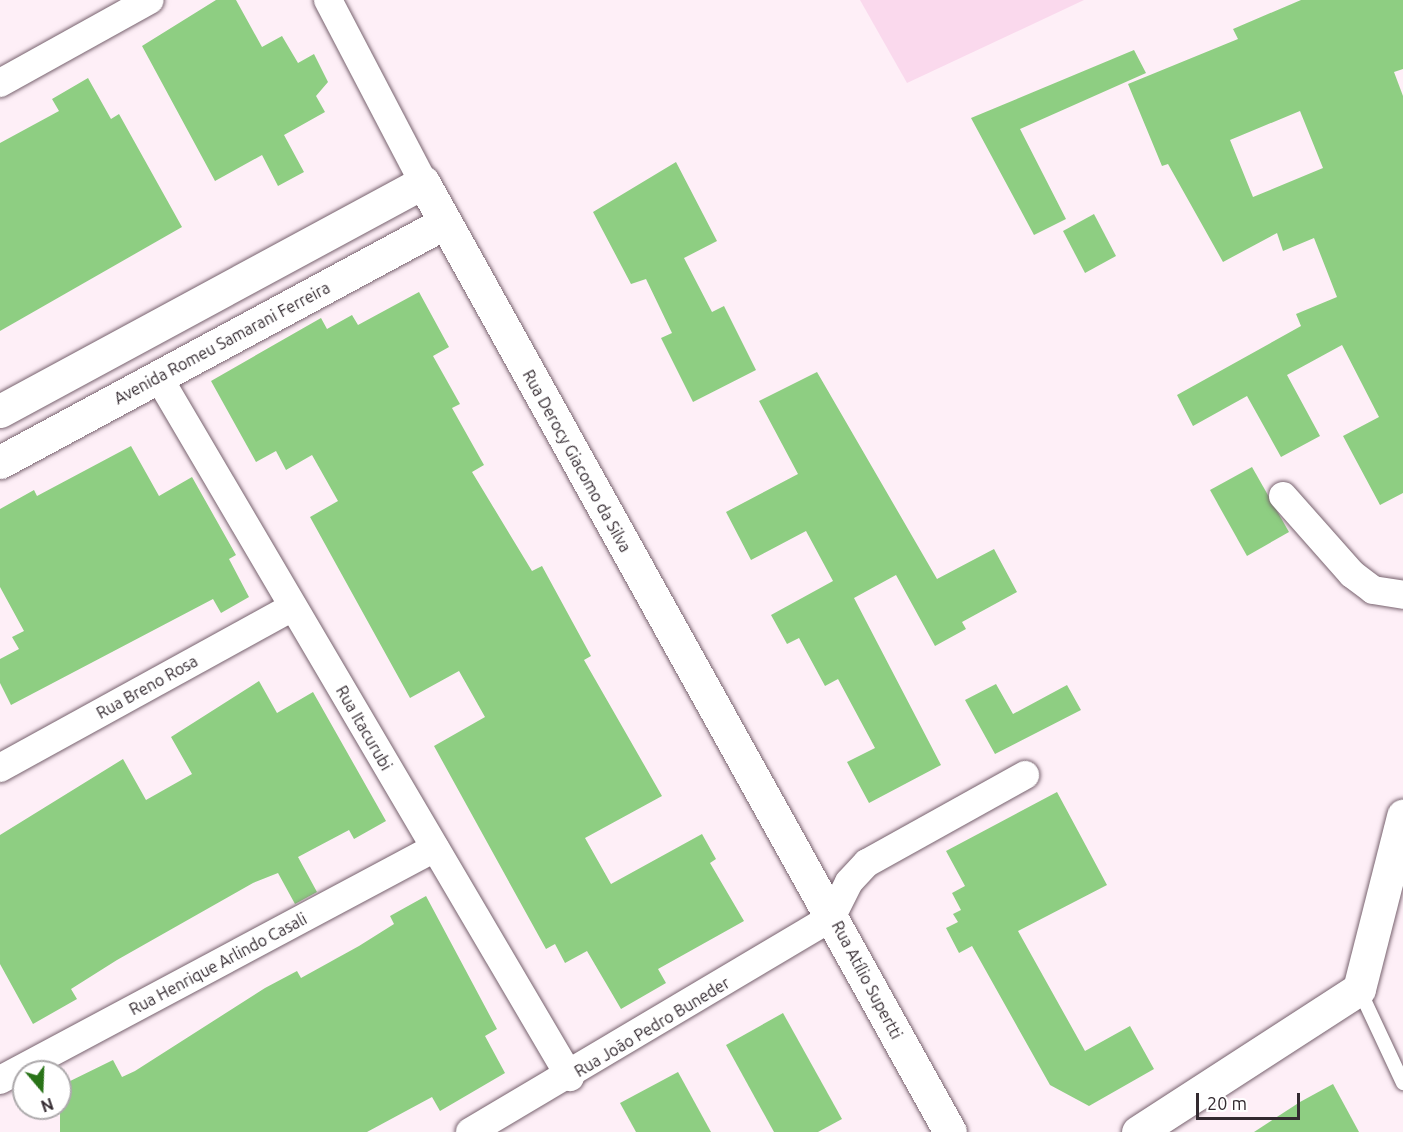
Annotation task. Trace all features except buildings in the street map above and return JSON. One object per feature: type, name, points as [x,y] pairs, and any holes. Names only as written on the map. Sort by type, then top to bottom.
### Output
[{"type":"street","points":[[0,82],[150,0]]},
{"type":"street","name":"Rua Derocy Giacomo da Silva","points":[[328,0],[444,223],[831,918]]},
{"type":"street","points":[[0,411],[423,183]]},
{"type":"street","name":"Avenida Romeu Samarani Ferreira","points":[[0,462],[444,223]]},
{"type":"street","name":"Rua Itacurubi","points":[[159,378],[570,1077]]},
{"type":"street","points":[[1283,496],[1352,574],[1373,590],[1403,595]]},
{"type":"street","name":"Rua Breno Rosa","points":[[0,768],[293,607]]},
{"type":"street","name":"Rua Atílio Supertti","points":[[950,1132],[831,918],[849,882],[867,864],[1025,775]]},
{"type":"street","points":[[1138,1132],[1359,989],[1403,816]]},
{"type":"street","name":"Rua Henrique Arlindo Casali","points":[[0,1080],[435,848]]},
{"type":"street","name":"Rua João Pedro Buneder","points":[[470,1132],[570,1077],[831,918]]},
{"type":"lane","points":[[1359,989],[1403,1083]]},
{"type":"shaded area","points":[[860,0],[1084,0],[907,83]]}]
